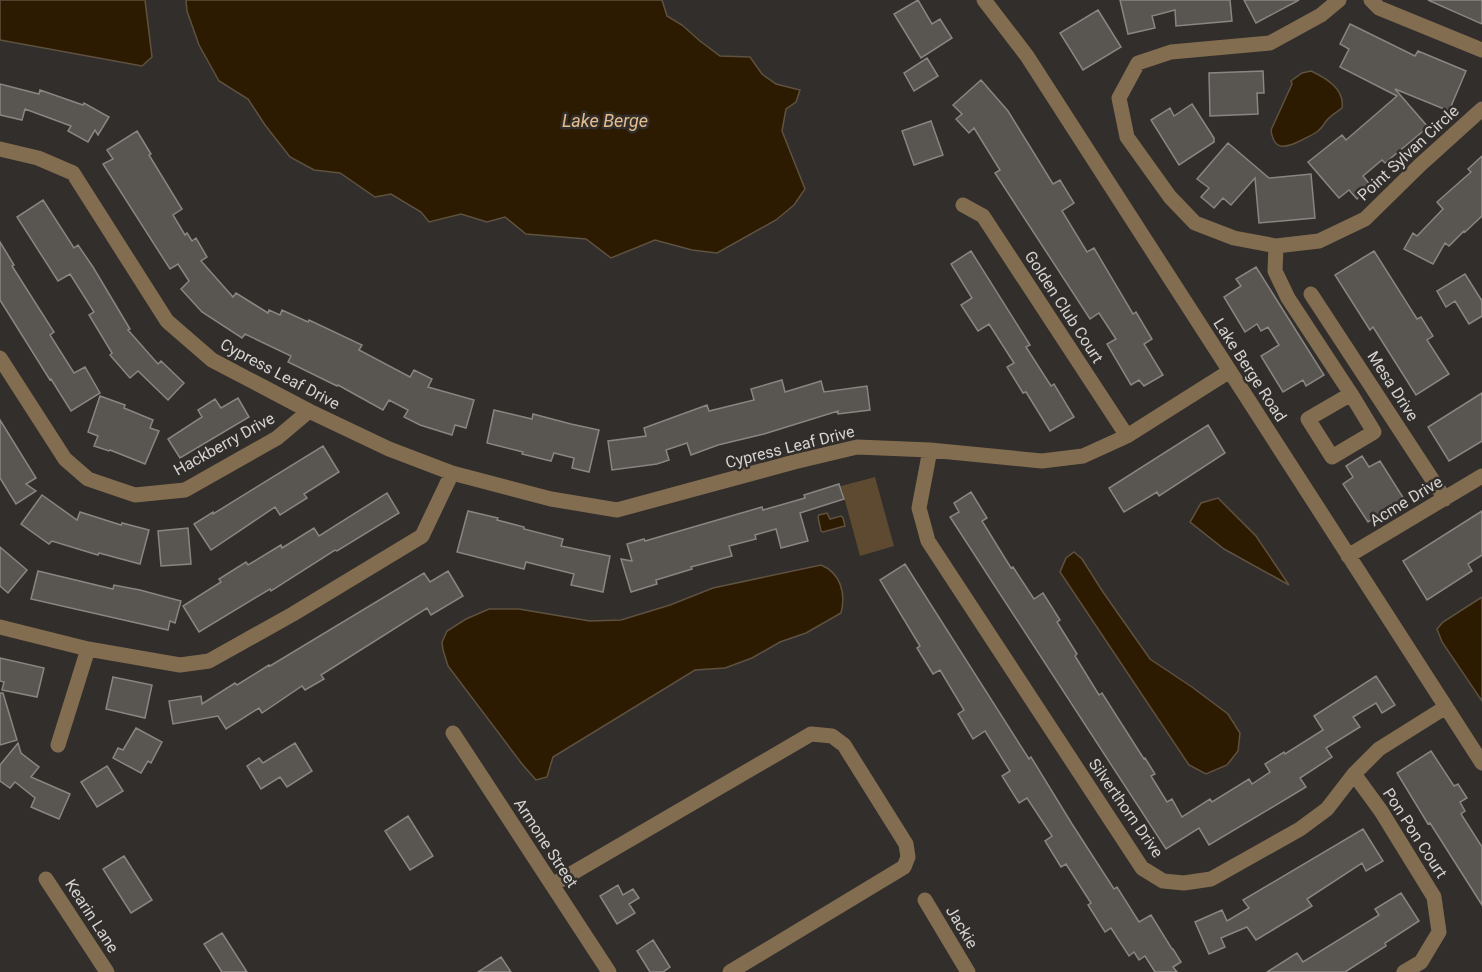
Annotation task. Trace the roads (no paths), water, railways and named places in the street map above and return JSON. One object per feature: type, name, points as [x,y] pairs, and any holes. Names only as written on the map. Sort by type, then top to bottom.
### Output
[{"type":"street","name":"Lake Berge Road","points":[[984,0],[1027,56],[1482,763]]},
{"type":"street","name":"Point Sylvan Circle","points":[[1339,0],[1321,15],[1270,43],[1171,52],[1138,63],[1119,98],[1127,137],[1170,196],[1195,224],[1234,238],[1276,246],[1319,241],[1365,219],[1482,109]]},
{"type":"street","points":[[1371,0],[1379,8],[1482,50]]},
{"type":"street","name":"Cypress Leaf Drive","points":[[0,149],[38,158],[73,173],[167,321],[212,360],[309,411],[389,449],[452,473],[551,499],[617,510],[857,447],[930,450],[1042,461],[1083,456],[1127,436],[1230,371]]},
{"type":"street","name":"Golden Club Court","points":[[963,205],[983,216],[1127,436]]},
{"type":"street","points":[[1276,246],[1275,271],[1288,298],[1351,394]]},
{"type":"street","name":"Mesa Drive","points":[[1311,294],[1445,499]]},
{"type":"street","name":"Hackberry Drive","points":[[0,358],[65,459],[88,479],[135,495],[185,490],[277,438],[309,411]]},
{"type":"street","name":"Silverthorn Drive","points":[[930,450],[919,508],[928,541],[1142,868],[1163,881],[1184,883],[1211,879],[1300,829],[1327,809],[1354,774],[1379,749],[1446,707]]},
{"type":"street","points":[[0,627],[88,649],[180,665],[209,662],[422,536],[452,473]]},
{"type":"street","name":"Acme Drive","points":[[1348,556],[1482,476]]},
{"type":"street","points":[[58,745],[88,649]]},
{"type":"street","name":"Armone Street","points":[[453,733],[609,972]]},
{"type":"street","points":[[552,885],[811,734],[832,736],[844,745],[906,844],[908,857],[904,867],[730,972]]},
{"type":"street","name":"Pon Pon Court","points":[[1354,774],[1381,811],[1434,897],[1438,932],[1421,962],[1404,972]]},
{"type":"street","name":"Kearin Lane","points":[[46,879],[106,972]]},
{"type":"street","name":"Jackie","points":[[925,900],[968,972]]},
{"type":"water","points":[[0,0],[145,0],[152,57],[142,66],[0,40]]},
{"type":"water","name":"Lake Berge","points":[[186,0],[662,0],[667,16],[682,25],[720,56],[750,57],[762,74],[776,84],[800,90],[796,102],[786,109],[782,131],[805,189],[794,205],[776,220],[717,253],[692,250],[655,240],[611,258],[586,239],[526,234],[505,217],[487,222],[461,214],[429,222],[421,212],[391,194],[375,197],[340,173],[314,170],[290,157],[248,99],[219,81],[199,45],[187,11]]},
{"type":"water","points":[[1311,71],[1333,85],[1341,95],[1342,108],[1314,134],[1291,145],[1278,145],[1271,130],[1292,84],[1291,81],[1302,73]]},
{"type":"water","points":[[1218,498],[1256,536],[1289,585],[1224,549],[1190,522],[1201,503]]},
{"type":"water","points":[[827,513],[830,519],[841,516],[845,526],[821,531],[818,517]]},
{"type":"water","points":[[1074,552],[1082,559],[1150,659],[1228,714],[1240,733],[1238,751],[1227,765],[1206,774],[1189,765],[1060,572],[1066,558]]},
{"type":"water","points":[[821,565],[833,573],[840,585],[843,599],[841,613],[806,633],[780,642],[752,658],[725,668],[695,670],[553,757],[547,777],[536,780],[448,666],[443,650],[442,642],[447,631],[466,619],[489,609],[519,609],[590,621],[621,620],[670,605],[713,588]]},
{"type":"water","points":[[1482,597],[1482,701],[1442,642],[1437,629],[1443,622]]}]
